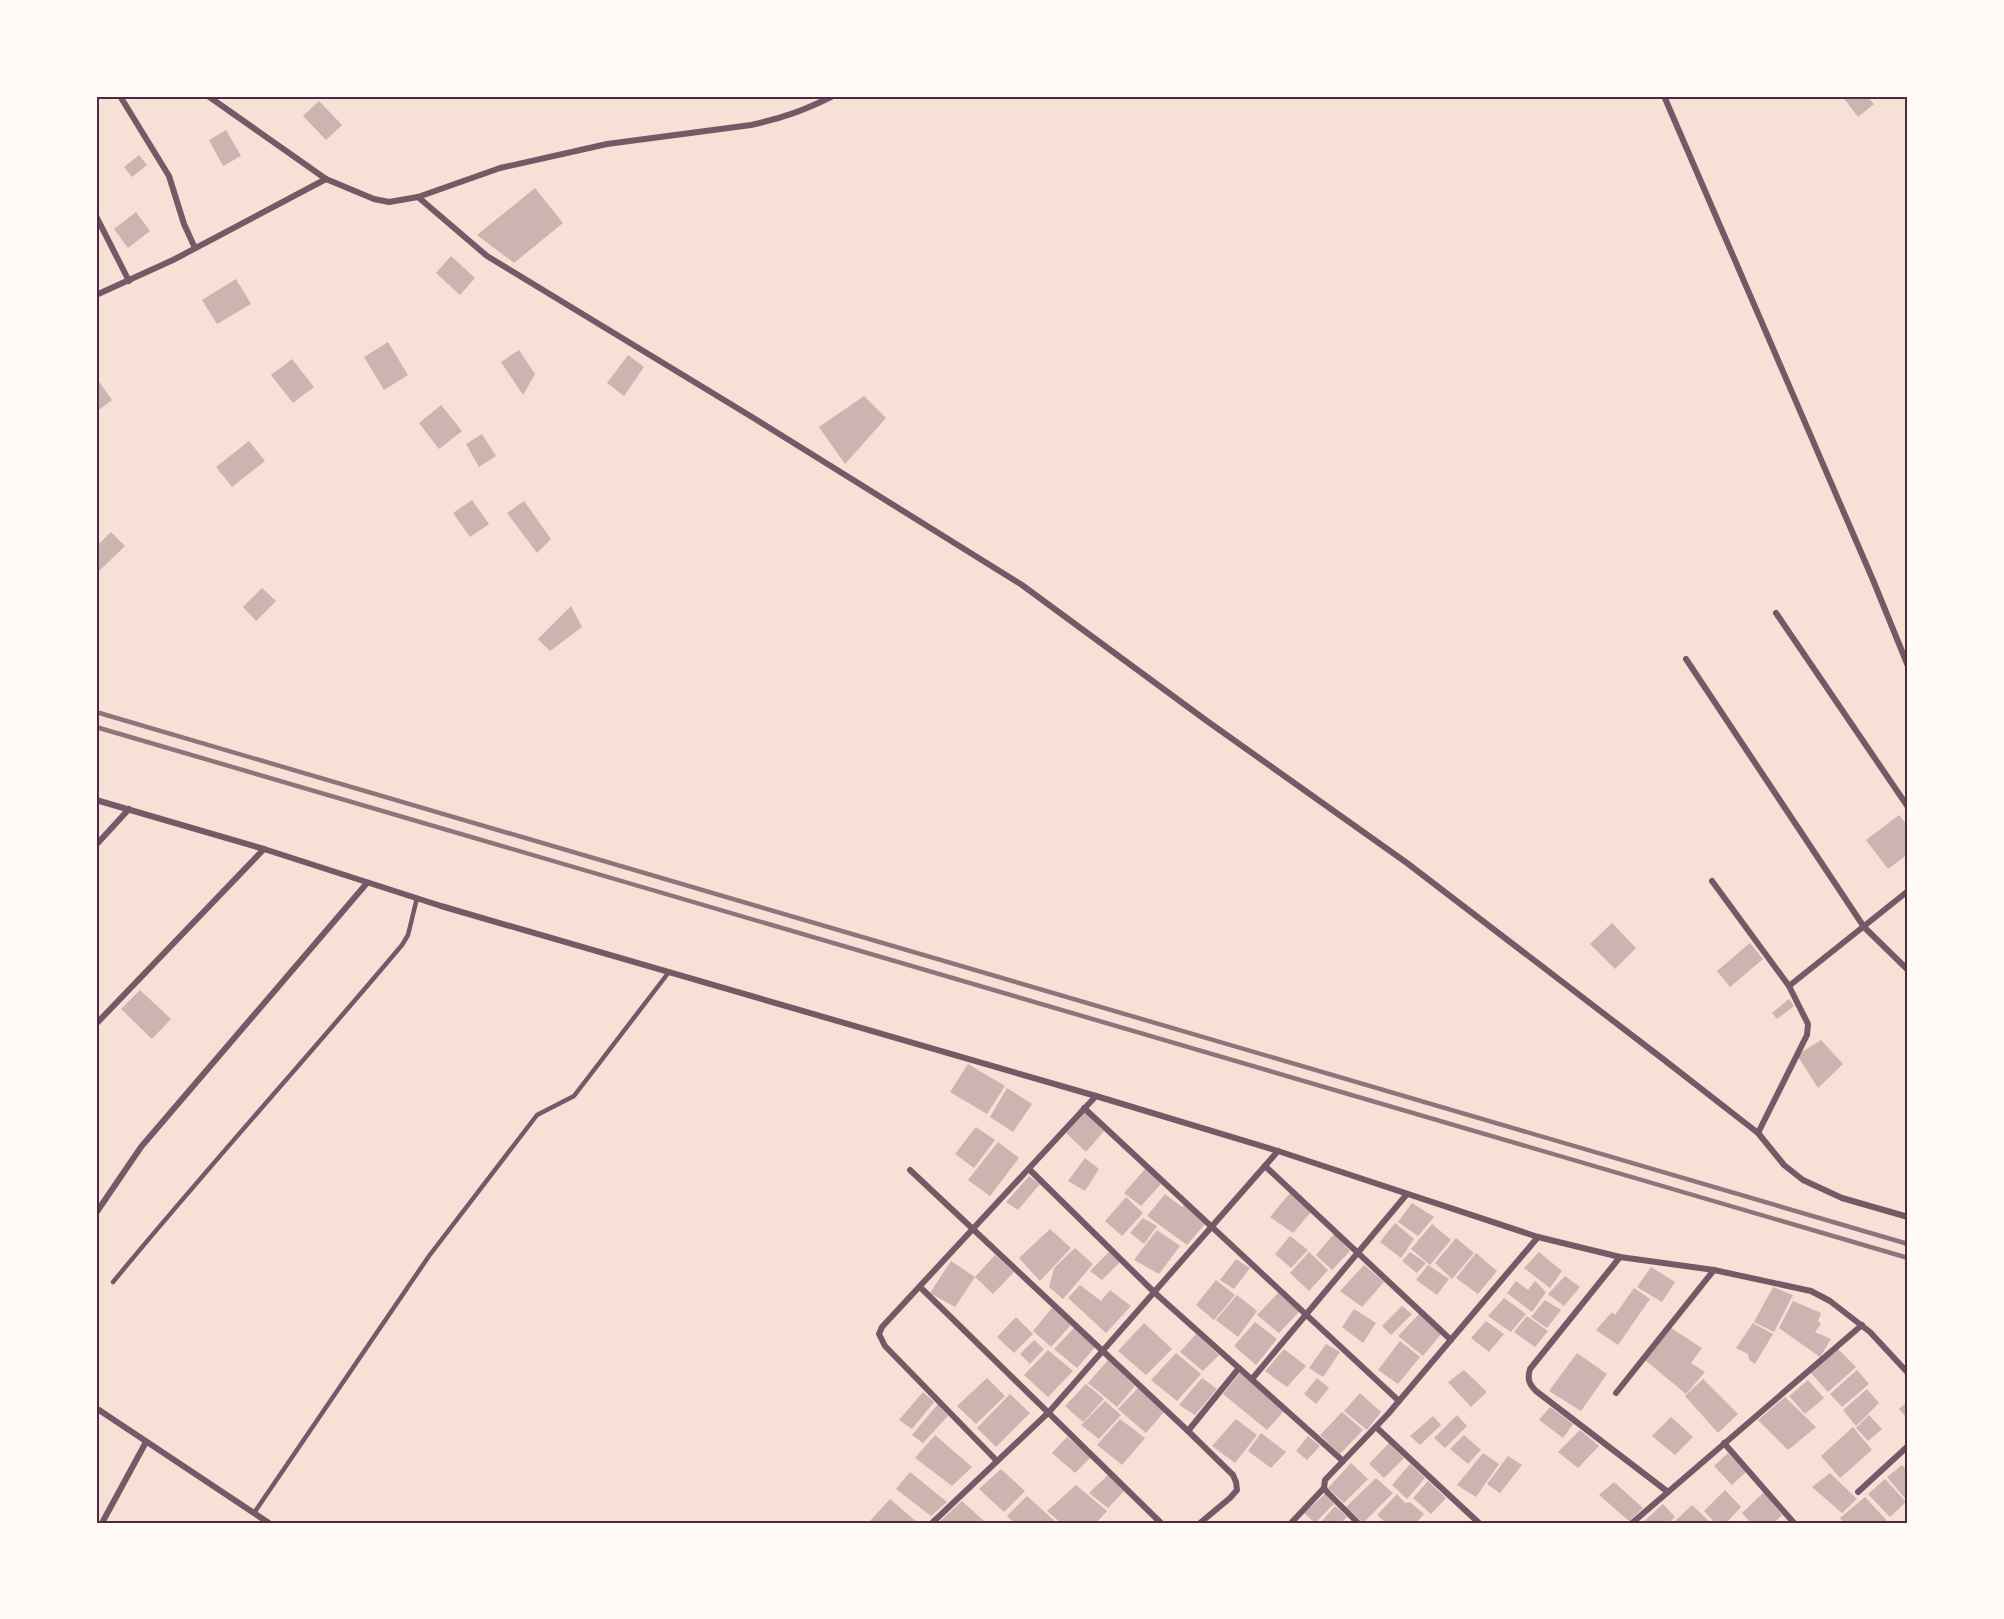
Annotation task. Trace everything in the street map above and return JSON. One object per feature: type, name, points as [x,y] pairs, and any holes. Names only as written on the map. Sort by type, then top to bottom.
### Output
[{"type":"street","points":[[120,96],[169,176],[184,224],[195,248]]},
{"type":"street","points":[[208,96],[326,179],[374,199],[389,202],[418,197],[500,168],[607,144],[775,120],[796,114],[833,96]]},
{"type":"street","points":[[1664,96],[1874,580],[1908,666]]},
{"type":"street","points":[[96,295],[129,281],[269,211],[326,179]]},
{"type":"street","points":[[418,197],[487,256],[1022,585],[1207,721],[1407,863],[1758,1133],[1784,1165],[1803,1180],[1842,1198],[1908,1217]]},
{"type":"street","points":[[96,216],[129,281]]},
{"type":"street","points":[[1776,613],[1908,807]]},
{"type":"street","points":[[1686,659],[1864,927],[1908,970]]},
{"type":"street","points":[[96,800],[264,849],[417,898],[1278,1151],[1538,1237],[1620,1257],[1714,1270],[1811,1291],[1830,1301],[1862,1325],[1908,1374]]},
{"type":"street","points":[[96,845],[129,810]]},
{"type":"street","points":[[96,1024],[264,849]]},
{"type":"street","points":[[1712,881],[1789,986],[1808,1024],[1807,1035],[1758,1133]]},
{"type":"street","points":[[96,1213],[141,1147],[367,883]]},
{"type":"street","points":[[1789,986],[1908,891]]},
{"type":"street","points":[[998,1461],[881,1341],[879,1334],[882,1327],[1096,1096]]},
{"type":"street","points":[[1084,1108],[1399,1401]]},
{"type":"street","points":[[932,1523],[1049,1412],[1278,1151]]},
{"type":"street","points":[[1265,1166],[1451,1340]]},
{"type":"street","points":[[1029,1168],[1155,1293],[1343,1461]]},
{"type":"street","points":[[910,1170],[1233,1475],[1237,1490],[1200,1523]]},
{"type":"street","points":[[1252,1379],[1407,1194]]},
{"type":"street","points":[[1291,1523],[1324,1488],[1325,1480],[1399,1401],[1538,1237]]},
{"type":"street","points":[[1620,1257],[1530,1369],[1528,1378],[1536,1391],[1668,1492]]},
{"type":"street","points":[[1616,1393],[1714,1270]]},
{"type":"street","points":[[920,1287],[1161,1523]]},
{"type":"street","points":[[1632,1523],[1862,1325]]},
{"type":"street","points":[[1188,1431],[1239,1368]]},
{"type":"street","points":[[96,1408],[269,1523]]},
{"type":"street","points":[[1376,1427],[1479,1523]]},
{"type":"street","points":[[102,1523],[146,1442]]},
{"type":"street","points":[[1724,1443],[1794,1523]]},
{"type":"street","points":[[1858,1492],[1908,1446]]},
{"type":"street","points":[[1324,1488],[1358,1523]]},
{"type":"lane","points":[[113,1282],[170,1212],[304,1062],[402,945],[408,935],[417,898]]},
{"type":"lane","points":[[254,1513],[429,1256],[537,1115],[574,1096],[669,972]]},
{"type":"building","points":[[1842,96],[1867,96],[1874,104],[1858,117]]},
{"type":"building","points":[[319,101],[342,125],[326,140],[303,116]]},
{"type":"building","points":[[226,130],[241,156],[223,166],[209,140]]},
{"type":"building","points":[[139,155],[147,165],[132,177],[124,167]]},
{"type":"building","points":[[535,188],[563,223],[514,263],[477,235]]},
{"type":"building","points":[[136,212],[150,231],[128,248],[114,229]]},
{"type":"building","points":[[451,256],[475,278],[460,295],[436,273]]},
{"type":"building","points":[[236,279],[251,304],[217,324],[202,300]]},
{"type":"building","points":[[388,342],[408,375],[384,390],[364,357]]},
{"type":"building","points":[[519,350],[535,374],[523,395],[501,362]]},
{"type":"building","points":[[628,355],[644,367],[624,396],[607,383]]},
{"type":"building","points":[[292,359],[314,387],[293,403],[271,375]]},
{"type":"building","points":[[98,380],[112,400],[96,412],[96,381]]},
{"type":"building","points":[[864,396],[886,418],[845,464],[819,427]]},
{"type":"building","points":[[441,405],[462,431],[439,449],[419,423]]},
{"type":"building","points":[[482,434],[496,456],[479,467],[466,444]]},
{"type":"building","points":[[249,441],[265,461],[232,487],[216,467]]},
{"type":"building","points":[[472,500],[489,524],[470,537],[453,513]]},
{"type":"building","points":[[524,501],[551,539],[537,553],[507,513]]},
{"type":"building","points":[[111,532],[125,546],[96,574],[96,547]]},
{"type":"building","points":[[262,588],[276,601],[256,621],[243,607]]},
{"type":"building","points":[[571,606],[582,627],[550,651],[538,639]]},
{"type":"building","points":[[1899,815],[1908,826],[1908,854],[1888,869],[1866,840]]},
{"type":"building","points":[[1612,923],[1636,948],[1615,969],[1590,944]]},
{"type":"building","points":[[1750,943],[1763,959],[1730,987],[1717,971]]},
{"type":"building","points":[[140,990],[171,1019],[152,1039],[121,1009]]},
{"type":"building","points":[[1789,999],[1794,1006],[1777,1019],[1772,1013]]},
{"type":"building","points":[[1821,1040],[1843,1064],[1818,1088],[1797,1055]]},
{"type":"building","points":[[968,1064],[1005,1086],[987,1114],[950,1092]]},
{"type":"building","points":[[1007,1088],[1032,1104],[1013,1132],[990,1117]]},
{"type":"building","points":[[1085,1112],[1104,1131],[1086,1152],[1066,1133]]},
{"type":"building","points":[[976,1127],[995,1140],[974,1168],[955,1154]]},
{"type":"building","points":[[998,1142],[1019,1158],[990,1196],[968,1180]]},
{"type":"building","points":[[1085,1158],[1099,1169],[1085,1191],[1068,1181]]},
{"type":"building","points":[[1145,1169],[1161,1184],[1141,1206],[1124,1193]]},
{"type":"building","points":[[1029,1176],[1040,1184],[1018,1210],[1006,1202]]},
{"type":"building","points":[[1290,1193],[1311,1212],[1293,1233],[1270,1217]]},
{"type":"building","points":[[1165,1194],[1182,1207],[1184,1205],[1205,1224],[1187,1245],[1147,1216]]},
{"type":"building","points":[[1126,1197],[1143,1213],[1122,1236],[1105,1221]]},
{"type":"building","points":[[1412,1203],[1434,1217],[1418,1236],[1398,1222]]},
{"type":"building","points":[[1143,1218],[1157,1226],[1144,1244],[1130,1233]]},
{"type":"building","points":[[1395,1223],[1414,1239],[1401,1258],[1380,1242]]},
{"type":"building","points":[[1432,1224],[1451,1240],[1430,1265],[1411,1249]]},
{"type":"building","points":[[1050,1229],[1071,1248],[1040,1281],[1019,1258]]},
{"type":"building","points":[[1157,1230],[1180,1246],[1159,1274],[1134,1260]]},
{"type":"building","points":[[1334,1234],[1350,1251],[1332,1270],[1316,1255]]},
{"type":"building","points":[[1290,1236],[1308,1250],[1291,1268],[1275,1254]]},
{"type":"building","points":[[1456,1238],[1474,1253],[1452,1279],[1435,1263]]},
{"type":"building","points":[[1075,1248],[1093,1264],[1063,1299],[1049,1287],[1054,1268]]},
{"type":"building","points":[[1109,1252],[1120,1262],[1102,1280],[1090,1271]]},
{"type":"building","points":[[1309,1252],[1328,1270],[1309,1291],[1290,1273]]},
{"type":"building","points":[[1410,1252],[1426,1263],[1417,1273],[1402,1261]]},
{"type":"building","points":[[1539,1252],[1562,1271],[1550,1288],[1524,1268]]},
{"type":"building","points":[[1476,1253],[1497,1271],[1478,1294],[1456,1278]]},
{"type":"building","points":[[995,1255],[1014,1272],[993,1294],[975,1277]]},
{"type":"building","points":[[1236,1259],[1250,1268],[1234,1289],[1220,1280]]},
{"type":"building","points":[[951,1261],[975,1277],[955,1307],[930,1293]]},
{"type":"building","points":[[1364,1265],[1384,1282],[1362,1307],[1340,1291]]},
{"type":"building","points":[[1428,1265],[1449,1279],[1437,1295],[1416,1280]]},
{"type":"building","points":[[1651,1267],[1675,1282],[1662,1302],[1637,1287]]},
{"type":"building","points":[[1565,1276],[1580,1287],[1564,1306],[1548,1294]]},
{"type":"building","points":[[1216,1280],[1235,1295],[1214,1320],[1196,1305]]},
{"type":"building","points":[[1516,1281],[1528,1290],[1535,1281],[1546,1292],[1532,1312],[1507,1293]]},
{"type":"building","points":[[1080,1285],[1101,1301],[1110,1290],[1131,1306],[1106,1333],[1068,1298]]},
{"type":"building","points":[[1773,1287],[1793,1295],[1774,1332],[1754,1322]]},
{"type":"building","points":[[1634,1288],[1650,1299],[1618,1345],[1596,1330],[1612,1312],[1615,1315]]},
{"type":"building","points":[[1278,1293],[1300,1311],[1279,1333],[1257,1315]]},
{"type":"building","points":[[1237,1295],[1257,1311],[1238,1337],[1216,1320]]},
{"type":"building","points":[[1504,1298],[1526,1314],[1511,1332],[1488,1316]]},
{"type":"building","points":[[1545,1300],[1561,1310],[1547,1328],[1531,1317]]},
{"type":"building","points":[[1793,1301],[1821,1313],[1818,1321],[1821,1324],[1815,1332],[1831,1339],[1820,1357],[1779,1328]]},
{"type":"building","points":[[1402,1306],[1412,1314],[1391,1335],[1382,1326]]},
{"type":"building","points":[[1052,1308],[1071,1325],[1051,1347],[1033,1331]]},
{"type":"building","points":[[1354,1309],[1376,1323],[1363,1343],[1342,1327]]},
{"type":"building","points":[[1420,1313],[1442,1333],[1423,1356],[1398,1336]]},
{"type":"building","points":[[1527,1316],[1548,1331],[1535,1347],[1514,1332]]},
{"type":"building","points":[[1016,1317],[1033,1334],[1014,1353],[997,1337]]},
{"type":"building","points":[[1486,1321],[1504,1334],[1489,1352],[1471,1338]]},
{"type":"building","points":[[1255,1322],[1277,1339],[1256,1365],[1234,1346]]},
{"type":"building","points":[[1144,1323],[1172,1349],[1146,1375],[1118,1351]]},
{"type":"building","points":[[1753,1323],[1773,1334],[1755,1364],[1749,1360],[1748,1354],[1736,1348]]},
{"type":"building","points":[[1074,1328],[1095,1347],[1077,1368],[1054,1349]]},
{"type":"building","points":[[1671,1328],[1702,1348],[1691,1363],[1705,1372],[1686,1394],[1645,1360]]},
{"type":"building","points":[[1196,1334],[1219,1355],[1203,1371],[1180,1352]]},
{"type":"building","points":[[1034,1340],[1044,1349],[1030,1364],[1020,1354]]},
{"type":"building","points":[[1400,1341],[1420,1357],[1398,1384],[1378,1370]]},
{"type":"building","points":[[1326,1344],[1340,1352],[1323,1377],[1309,1368]]},
{"type":"building","points":[[1284,1349],[1306,1366],[1287,1387],[1265,1371]]},
{"type":"building","points":[[1838,1349],[1856,1367],[1828,1392],[1810,1372]]},
{"type":"building","points":[[1048,1350],[1073,1371],[1048,1397],[1024,1375]]},
{"type":"building","points":[[1176,1353],[1201,1374],[1177,1401],[1151,1380]]},
{"type":"building","points":[[1577,1353],[1607,1374],[1581,1411],[1549,1391]]},
{"type":"building","points":[[1108,1360],[1135,1386],[1117,1407],[1088,1383]]},
{"type":"building","points":[[1464,1370],[1487,1392],[1471,1407],[1448,1382]]},
{"type":"building","points":[[1857,1370],[1869,1384],[1842,1407],[1830,1394]]},
{"type":"building","points":[[1240,1373],[1284,1411],[1267,1430],[1223,1394]]},
{"type":"building","points":[[987,1378],[1005,1396],[976,1424],[957,1406]]},
{"type":"building","points":[[1202,1378],[1217,1389],[1195,1415],[1179,1405]]},
{"type":"building","points":[[1317,1378],[1329,1388],[1316,1404],[1304,1394]]},
{"type":"building","points":[[1703,1379],[1738,1414],[1718,1433],[1685,1396]]},
{"type":"building","points":[[1808,1380],[1824,1398],[1805,1414],[1789,1396]]},
{"type":"building","points":[[1086,1384],[1104,1399],[1083,1422],[1065,1406]]},
{"type":"building","points":[[1138,1388],[1164,1412],[1146,1433],[1118,1409]]},
{"type":"building","points":[[1867,1389],[1879,1403],[1856,1426],[1843,1410]]},
{"type":"building","points":[[923,1392],[934,1402],[912,1429],[899,1420]]},
{"type":"building","points":[[1360,1393],[1381,1412],[1367,1430],[1344,1411]]},
{"type":"building","points":[[1010,1394],[1030,1413],[996,1447],[977,1428]]},
{"type":"building","points":[[1785,1397],[1816,1427],[1788,1450],[1758,1420]]},
{"type":"building","points":[[1105,1401],[1121,1415],[1099,1439],[1081,1425]]},
{"type":"building","points":[[1908,1401],[1908,1419],[1899,1409]]},
{"type":"building","points":[[938,1404],[948,1416],[923,1443],[912,1435]]},
{"type":"building","points":[[1550,1407],[1573,1424],[1563,1438],[1539,1420]]},
{"type":"building","points":[[1342,1412],[1363,1430],[1340,1454],[1320,1435]]},
{"type":"building","points":[[1457,1415],[1467,1426],[1445,1448],[1434,1438]]},
{"type":"building","points":[[1869,1415],[1882,1429],[1868,1441],[1856,1428]]},
{"type":"building","points":[[1433,1416],[1441,1425],[1420,1445],[1410,1436]]},
{"type":"building","points":[[1671,1417],[1693,1437],[1675,1455],[1652,1436]]},
{"type":"building","points":[[1120,1419],[1145,1438],[1122,1465],[1097,1445]]},
{"type":"building","points":[[1236,1419],[1257,1435],[1235,1463],[1212,1446]]},
{"type":"building","points":[[1853,1427],[1872,1450],[1840,1478],[1821,1456]]},
{"type":"building","points":[[1580,1430],[1599,1446],[1578,1468],[1558,1452]]},
{"type":"building","points":[[1261,1433],[1286,1452],[1271,1468],[1248,1451]]},
{"type":"building","points":[[935,1435],[972,1467],[952,1486],[915,1458]]},
{"type":"building","points":[[1464,1435],[1481,1450],[1468,1464],[1450,1449]]},
{"type":"building","points":[[1308,1436],[1320,1446],[1307,1460],[1296,1451]]},
{"type":"building","points":[[1067,1437],[1091,1457],[1075,1473],[1052,1453]]},
{"type":"building","points":[[1389,1443],[1404,1458],[1384,1478],[1369,1464]]},
{"type":"building","points":[[1483,1453],[1499,1464],[1476,1497],[1457,1485]]},
{"type":"building","points":[[1728,1453],[1746,1472],[1732,1485],[1714,1466]]},
{"type":"building","points":[[1508,1456],[1522,1465],[1500,1493],[1487,1484]]},
{"type":"building","points":[[1351,1463],[1368,1479],[1344,1503],[1328,1488]]},
{"type":"building","points":[[1410,1464],[1425,1478],[1407,1499],[1392,1485]]},
{"type":"building","points":[[1902,1465],[1908,1471],[1908,1502],[1887,1477]]},
{"type":"building","points":[[1001,1469],[1025,1491],[1004,1512],[979,1489]]},
{"type":"building","points":[[910,1472],[947,1502],[931,1516],[896,1489]]},
{"type":"building","points":[[1830,1473],[1857,1499],[1842,1513],[1812,1487]]},
{"type":"building","points":[[1108,1475],[1124,1491],[1108,1508],[1089,1493]]},
{"type":"building","points":[[1376,1478],[1393,1493],[1363,1523],[1346,1507]]},
{"type":"building","points":[[1885,1479],[1906,1502],[1890,1517],[1868,1494]]},
{"type":"building","points":[[1428,1481],[1446,1498],[1431,1514],[1413,1498]]},
{"type":"building","points":[[1614,1482],[1643,1508],[1629,1521],[1599,1495]]},
{"type":"building","points":[[1076,1485],[1107,1511],[1096,1523],[1061,1523],[1047,1511]]},
{"type":"building","points":[[1725,1490],[1741,1507],[1726,1523],[1715,1523],[1704,1511]]},
{"type":"building","points":[[1764,1492],[1782,1515],[1774,1523],[1751,1523],[1742,1513]]},
{"type":"building","points":[[1325,1494],[1334,1504],[1315,1523],[1304,1513]]},
{"type":"building","points":[[1397,1494],[1405,1503],[1410,1502],[1424,1514],[1416,1523],[1386,1523],[1377,1515]]},
{"type":"building","points":[[1027,1496],[1057,1523],[1014,1523],[1007,1516]]},
{"type":"building","points":[[1865,1497],[1889,1523],[1844,1523],[1840,1518]]},
{"type":"building","points":[[890,1499],[918,1523],[868,1523]]},
{"type":"building","points":[[962,1501],[986,1523],[938,1523]]},
{"type":"building","points":[[1663,1504],[1675,1517],[1669,1523],[1642,1523]]},
{"type":"building","points":[[1692,1505],[1711,1523],[1673,1523]]},
{"type":"building","points":[[1335,1506],[1347,1517],[1341,1523],[1321,1522]]},
{"type":"railway","points":[[96,712],[1908,1244]]},
{"type":"railway","points":[[96,727],[1908,1258]]}]
